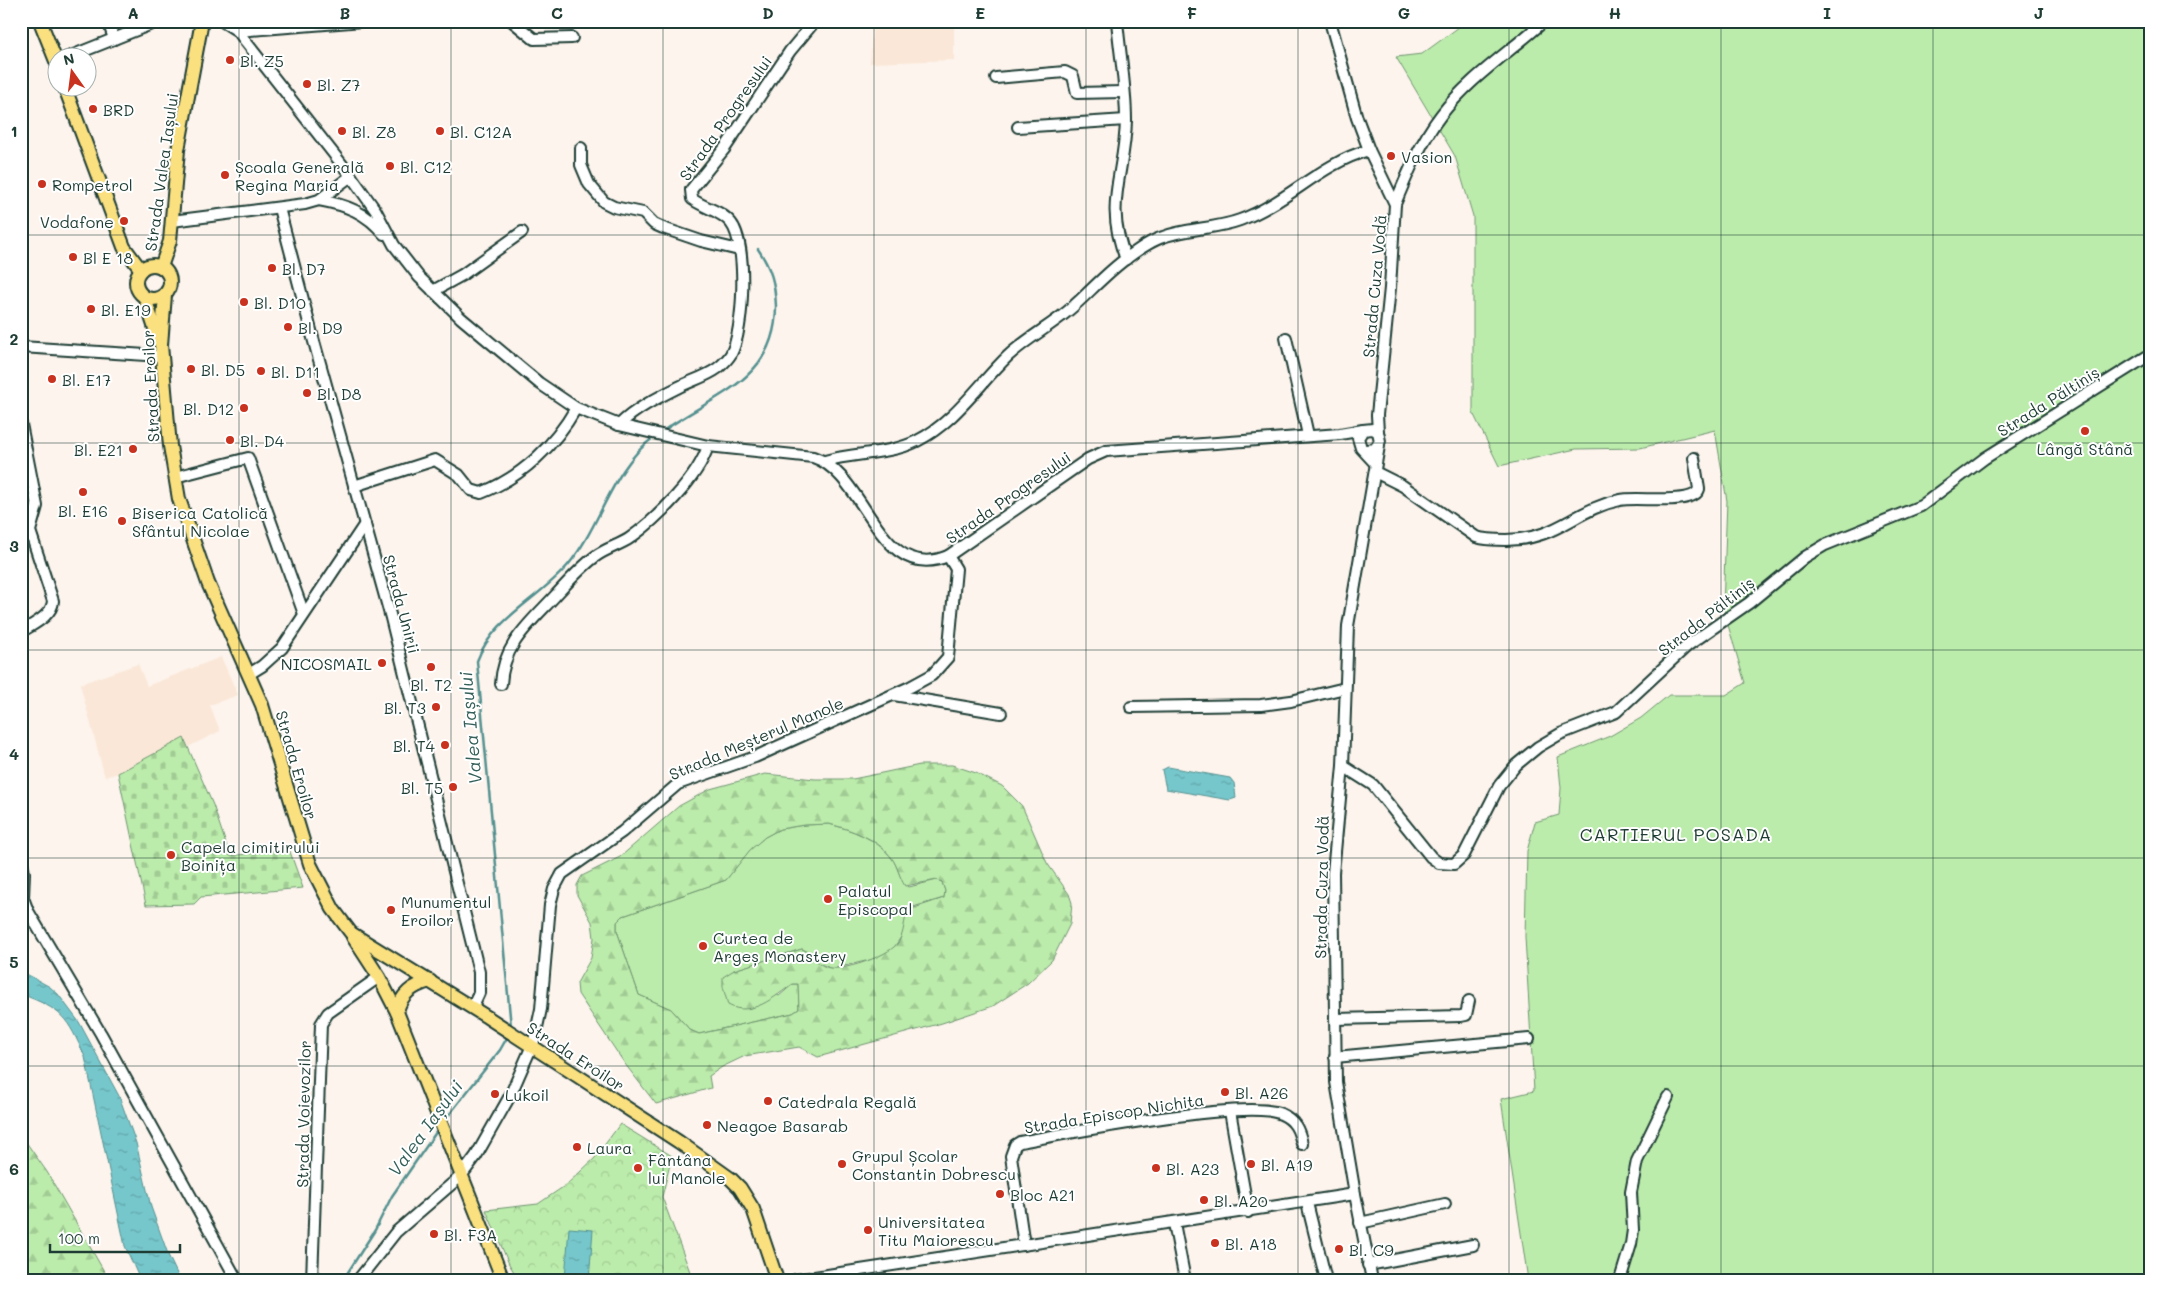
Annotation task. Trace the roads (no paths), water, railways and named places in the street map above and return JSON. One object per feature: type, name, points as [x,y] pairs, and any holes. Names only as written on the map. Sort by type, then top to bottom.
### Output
[{"type":"main road","points":[[40,21],[53,48]]},
{"type":"main road","name":"Strada Valea Iașului","points":[[162,268],[167,254],[172,221],[178,150],[202,21]]},
{"type":"main road","points":[[69,98],[124,247],[140,270]]},
{"type":"main road","points":[[145,298],[155,300],[165,295],[170,280],[162,268],[150,265],[140,270],[136,285],[145,298],[161,351]]},
{"type":"main road","name":"Strada Eroilor","points":[[165,295],[161,351],[174,477],[181,507],[197,556],[249,674],[271,731],[310,864],[333,910],[351,933],[487,1017],[705,1159],[740,1188],[753,1208],[777,1280]]},
{"type":"main road","points":[[351,933],[379,977],[397,1012],[503,1280]]},
{"type":"main road","points":[[397,1012],[400,1002],[407,992],[430,981]]},
{"type":"street","points":[[108,21],[114,39]]},
{"type":"street","points":[[92,48],[159,21]]},
{"type":"street","points":[[222,21],[238,31],[351,176],[376,211],[394,245]]},
{"type":"street","points":[[238,31],[363,21]]},
{"type":"street","points":[[512,21],[534,39],[572,38]]},
{"type":"street","name":"Strada Progresului","points":[[619,425],[630,414],[669,392],[713,372],[732,353],[742,302],[739,250],[732,224],[724,216],[692,199],[691,190],[726,148],[790,51],[815,21]]},
{"type":"street","points":[[1117,21],[1126,120],[1114,215],[1118,241],[1126,259]]},
{"type":"street","name":"Strada Cuza Vodă","points":[[1330,21],[1346,83],[1369,150],[1395,204],[1390,288],[1377,415],[1369,430],[1358,438],[1362,447]]},
{"type":"street","points":[[1395,204],[1423,144],[1441,115],[1463,90],[1544,21]]},
{"type":"street","points":[[996,78],[1065,72],[1073,76],[1077,94],[1123,92]]},
{"type":"street","points":[[1018,127],[1126,120]]},
{"type":"street","points":[[581,148],[581,165],[589,184],[604,202],[643,213],[654,224],[663,228],[701,241],[739,250]]},
{"type":"street","points":[[172,221],[279,208],[319,200],[348,206],[372,220],[433,291],[539,382],[576,408],[619,425],[708,446],[813,457],[825,461],[844,456],[893,449],[915,442],[936,430],[956,414],[987,377],[1011,354],[1068,312],[1126,259],[1154,240],[1242,219],[1284,198],[1335,162],[1369,150]]},
{"type":"street","points":[[319,200],[351,176]]},
{"type":"street","name":"Strada Unirii","points":[[279,208],[391,618],[479,972],[480,993],[472,1008]]},
{"type":"street","points":[[433,291],[462,275],[522,232]]},
{"type":"street","points":[[1286,338],[1308,435]]},
{"type":"street","points":[[21,347],[161,351]]},
{"type":"street","name":"Strada Păltiniș","points":[[1343,766],[1373,785],[1431,857],[1439,863],[1454,864],[1464,855],[1499,786],[1516,765],[1532,751],[1560,734],[1616,712],[1682,651],[1750,603],[1805,557],[1825,545],[1921,506],[1985,458],[2151,354]]},
{"type":"street","points":[[354,486],[435,460],[459,475],[471,490],[481,493],[506,480],[538,457],[564,428],[576,408]]},
{"type":"street","points":[[21,424],[38,506],[30,532],[49,584],[53,607],[21,632]]},
{"type":"street","points":[[1362,447],[1375,449],[1379,446],[1380,441],[1369,430]]},
{"type":"street","name":"Strada Progresului","points":[[825,461],[836,470],[882,534],[898,552],[922,562],[948,556],[1082,464],[1106,451],[1340,434],[1369,430]]},
{"type":"street","name":"Strada Progresului","points":[[1340,434],[1362,447]]},
{"type":"street","points":[[501,684],[502,669],[506,655],[514,640],[528,623],[590,560],[629,539],[668,503],[697,471],[708,446]]},
{"type":"street","name":"Strada Cuza Vodă","points":[[1372,1280],[1354,1194],[1338,1099],[1335,1057],[1333,873],[1343,766],[1346,655],[1352,598],[1379,446]]},
{"type":"street","points":[[1362,447],[1374,467],[1476,537],[1485,539],[1522,540],[1551,532],[1589,511],[1620,499],[1675,499],[1693,496],[1699,489],[1694,458]]},
{"type":"street","points":[[174,477],[248,458],[304,614]]},
{"type":"street","points":[[249,674],[262,666],[282,648],[365,524]]},
{"type":"street","name":"Strada Meșterul Manole","points":[[461,1176],[476,1156],[510,1096],[541,1009],[550,905],[554,888],[562,874],[622,832],[678,784],[755,757],[894,695],[932,675],[944,665],[948,657],[956,569],[948,556]]},
{"type":"street","points":[[1131,707],[1261,705],[1291,701],[1345,688]]},
{"type":"street","points":[[894,695],[1001,713]]},
{"type":"street","points":[[21,857],[24,873],[23,898],[28,911],[101,1034],[237,1280]]},
{"type":"street","name":"Strada Voievozilor","points":[[312,1280],[321,1024],[328,1013],[379,977]]},
{"type":"street","points":[[1335,1018],[1461,1016],[1466,1015],[1469,1002]]},
{"type":"street","points":[[1335,1057],[1529,1040]]},
{"type":"street","points":[[1620,1280],[1631,1244],[1633,1230],[1631,1192],[1637,1161],[1668,1097]]},
{"type":"street","name":"Strada Episcop Nichita","points":[[1024,1245],[1011,1156],[1015,1145],[1030,1140],[1133,1123],[1230,1111],[1270,1110],[1281,1113],[1297,1127],[1302,1144]]},
{"type":"street","points":[[1230,1111],[1248,1212]]},
{"type":"street","points":[[358,1280],[396,1232],[461,1176]]},
{"type":"street","points":[[795,1280],[1248,1212],[1354,1194]]},
{"type":"street","points":[[1308,1202],[1326,1280]]},
{"type":"street","points":[[1360,1222],[1445,1204]]},
{"type":"street","points":[[1174,1223],[1184,1280]]},
{"type":"street","points":[[1368,1265],[1473,1245]]},
{"type":"water","points":[[1168,767],[1230,778],[1234,783],[1236,798],[1230,800],[1166,789],[1162,770]]},
{"type":"water","points":[[21,971],[50,987],[58,994],[79,1022],[119,1096],[136,1143],[151,1207],[169,1257],[180,1280],[140,1280],[125,1246],[85,1057],[62,1016],[46,1005],[21,994]]},
{"type":"water","points":[[569,1228],[593,1230],[589,1280],[565,1278]]},
{"type":"waterway","name":"Valea Iașului","points":[[663,431],[739,383],[754,369],[766,352],[773,331],[776,306],[769,269],[758,249]]},
{"type":"waterway","name":"Valea Iașului","points":[[511,1027],[477,661],[484,646],[505,621],[568,565],[579,550],[627,465],[639,450],[654,437]]},
{"type":"waterway","name":"Valea Iașului","points":[[445,1120],[500,1050],[508,1036]]},
{"type":"waterway","name":"Valea Iașului","points":[[343,1280],[375,1230],[392,1196],[439,1128]]},
{"type":"place","name":"Bl. Z5","points":[[230,60]]},
{"type":"place","name":"Bl. Z7","points":[[307,84]]},
{"type":"place","name":"BRD","points":[[93,109]]},
{"type":"place","name":"Bl. Z8","points":[[342,131]]},
{"type":"place","name":"Bl. C12A","points":[[440,131]]},
{"type":"place","name":"Vasion","points":[[1391,156]]},
{"type":"place","name":"Bl. C12","points":[[390,166]]},
{"type":"place","name":"Școala Generală Regina Maria","points":[[225,175]]},
{"type":"place","name":"Rompetrol","points":[[42,184]]},
{"type":"place","name":"Vodafone","points":[[124,221]]},
{"type":"place","name":"Bl E 18","points":[[73,257]]},
{"type":"place","name":"Bl. D7","points":[[272,268]]},
{"type":"place","name":"Bl. D10","points":[[244,302]]},
{"type":"place","name":"Bl. E19","points":[[91,309]]},
{"type":"place","name":"Bl. D9","points":[[288,327]]},
{"type":"place","name":"Bl. D5","points":[[191,369]]},
{"type":"place","name":"Bl. D11","points":[[261,371]]},
{"type":"place","name":"Bl. E17","points":[[52,379]]},
{"type":"place","name":"Bl. D8","points":[[307,393]]},
{"type":"place","name":"Bl. D12","points":[[244,408]]},
{"type":"place","name":"Lângă Stână","points":[[2085,431]]},
{"type":"place","name":"Bl. D4","points":[[230,440]]},
{"type":"place","name":"Bl. E21","points":[[133,449]]},
{"type":"place","name":"Bl. E16","points":[[83,492]]},
{"type":"place","name":"Biserica Catolică Sfântul Nicolae","points":[[122,521]]},
{"type":"place","name":"NICOSMAIL","points":[[382,663]]},
{"type":"place","name":"Bl. T2","points":[[431,667]]},
{"type":"place","name":"Bl. T3","points":[[436,707]]},
{"type":"place","name":"Bl. T4","points":[[445,745]]},
{"type":"place","name":"Bl. T5","points":[[453,787]]},
{"type":"place","name":"Capela cimitirului Boinița","points":[[171,855]]},
{"type":"place","name":"Palatul Episcopal","points":[[828,899]]},
{"type":"place","name":"Munumentul Eroilor","points":[[391,910]]},
{"type":"place","name":"Curtea de Argeș Monastery","points":[[703,946]]},
{"type":"place","name":"Bl. A26","points":[[1225,1092]]},
{"type":"place","name":"Lukoil","points":[[495,1094]]},
{"type":"place","name":"Catedrala Regală","points":[[768,1101]]},
{"type":"place","name":"Neagoe Basarab","points":[[707,1125]]},
{"type":"place","name":"Laura","points":[[577,1147]]},
{"type":"place","name":"Grupul Școlar Constantin Dobrescu","points":[[842,1164]]},
{"type":"place","name":"Bl. A19","points":[[1251,1164]]},
{"type":"place","name":"Fântâna lui Manole","points":[[638,1168]]},
{"type":"place","name":"Bl. A23","points":[[1156,1168]]},
{"type":"place","name":"Bloc A21","points":[[1000,1194]]},
{"type":"place","name":"Bl. A20","points":[[1204,1200]]},
{"type":"place","name":"Universitatea Titu Maiorescu","points":[[868,1230]]},
{"type":"place","name":"Bl. F3A","points":[[434,1234]]},
{"type":"place","name":"Bl. A18","points":[[1215,1243]]},
{"type":"place","name":"Bl. C9","points":[[1339,1249]]},
{"type":"district","name":"CARTIERUL POSADA","points":[[1676,834]]}]
